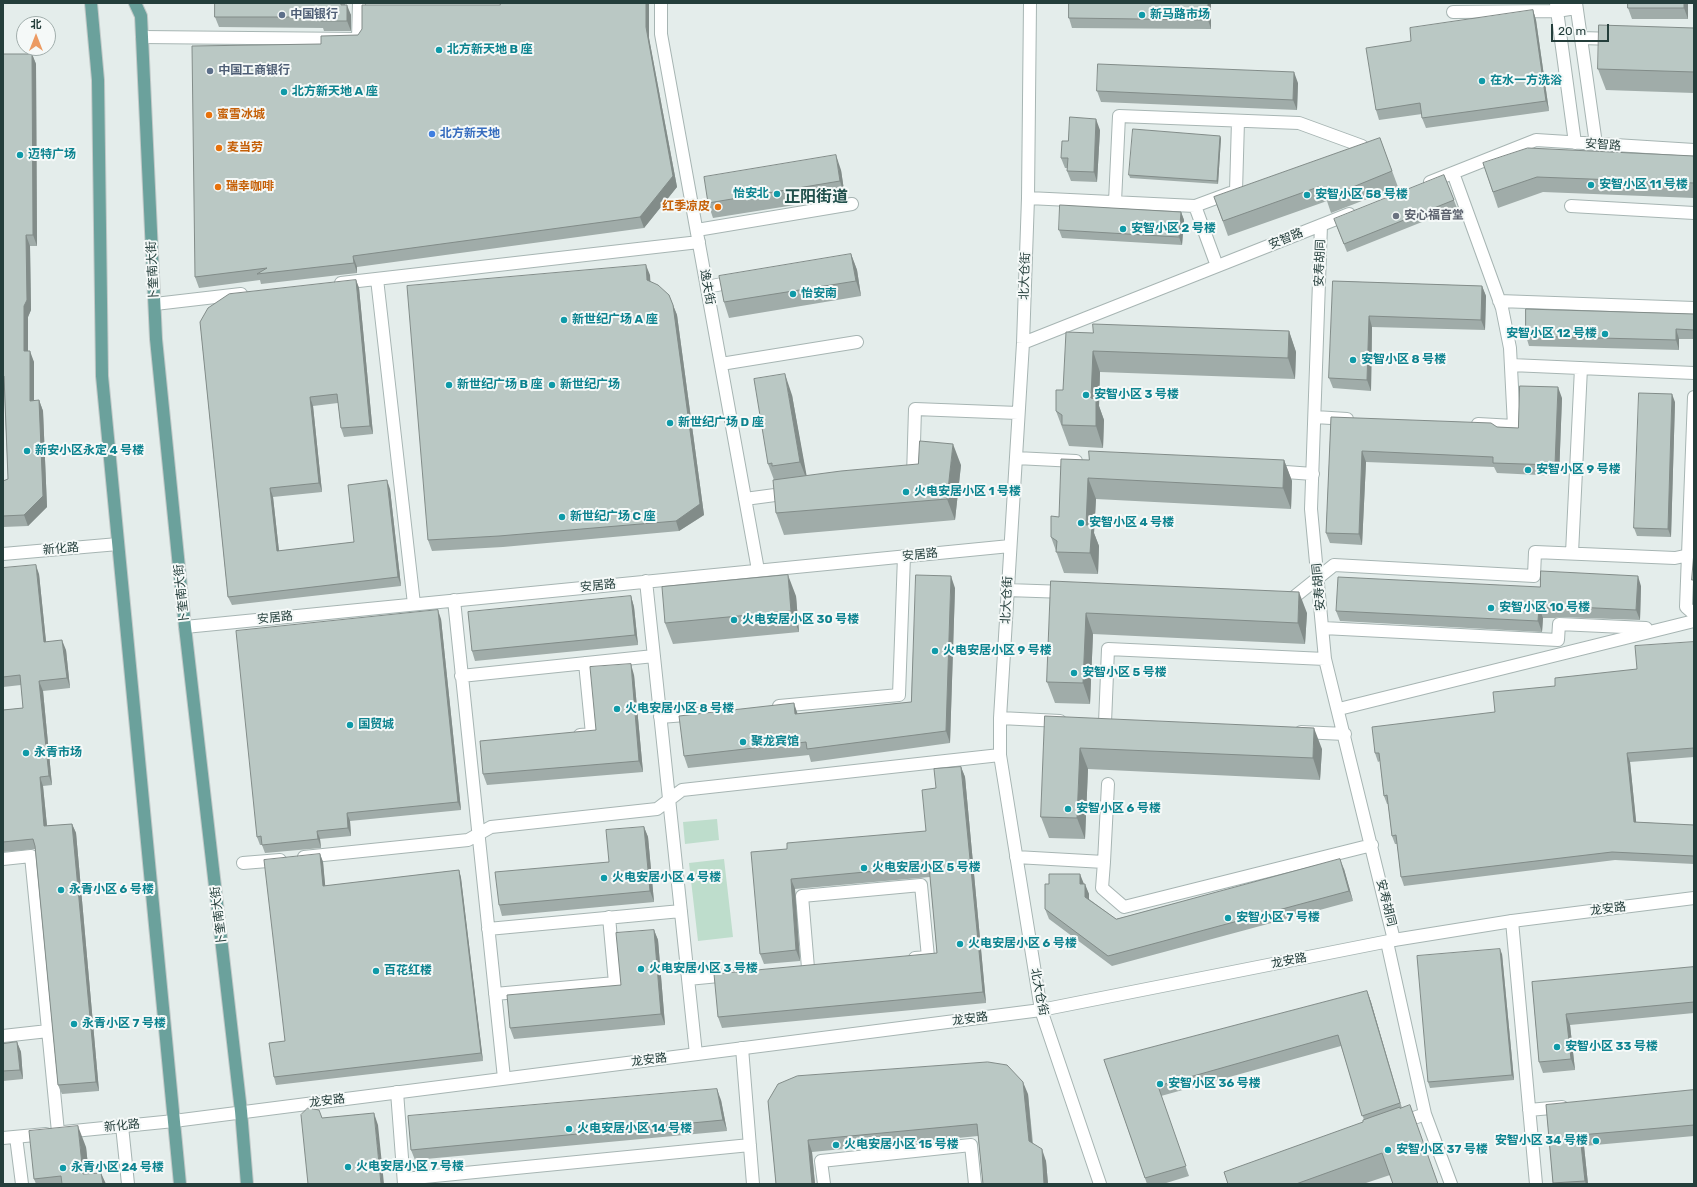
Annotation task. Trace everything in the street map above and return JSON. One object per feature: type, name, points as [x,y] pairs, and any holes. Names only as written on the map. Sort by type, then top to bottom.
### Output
[{"type":"main road","points":[[92,3],[98,80],[102,376],[180,1184]]},
{"type":"main road","name":"卜奎南大街","points":[[135,3],[140,16],[142,37],[156,339],[185,626],[242,1111],[247,1184]]},
{"type":"street","points":[[142,37],[358,38],[359,3]]},
{"type":"street","name":"北大仓街","points":[[1030,3],[1028,198],[1023,343],[1007,590],[1000,718],[1000,755],[1041,1010],[1100,1184]]},
{"type":"street","name":"逸夫街","points":[[657,4],[661,34],[758,570]]},
{"type":"street","points":[[1453,12],[1576,6],[1596,144]]},
{"type":"street","points":[[1556,7],[1576,143]]},
{"type":"street","points":[[1581,38],[1626,40]]},
{"type":"street","points":[[1115,202],[1119,116],[1299,123],[1362,146],[1348,151]]},
{"type":"street","points":[[1236,191],[1238,121]]},
{"type":"street","name":"安智路","points":[[1416,188],[1536,140],[1694,150]]},
{"type":"street","points":[[1453,173],[1499,301],[1510,348],[1514,426],[1466,424]]},
{"type":"street","points":[[1028,198],[1195,206],[1251,186]]},
{"type":"street","points":[[697,230],[852,204]]},
{"type":"street","points":[[1195,206],[1217,266]]},
{"type":"street","points":[[1571,206],[1694,213]]},
{"type":"street","name":"安智路","points":[[1023,343],[1358,211]]},
{"type":"street","name":"安寿胡同","points":[[1321,226],[1311,509],[1326,659],[1372,845],[1425,1114],[1451,1184]]},
{"type":"street","points":[[330,284],[699,242]]},
{"type":"street","points":[[377,279],[414,604]]},
{"type":"street","points":[[707,287],[746,280]]},
{"type":"street","points":[[1319,280],[1334,281]]},
{"type":"street","points":[[1480,288],[1495,289]]},
{"type":"street","points":[[155,304],[250,293]]},
{"type":"street","points":[[1499,301],[1694,308]]},
{"type":"street","points":[[721,364],[857,342]]},
{"type":"street","points":[[1511,365],[1694,373]]},
{"type":"street","points":[[1572,553],[1581,368]]},
{"type":"street","points":[[1694,397],[1691,554],[1686,607],[1694,614]]},
{"type":"street","points":[[897,478],[912,476],[915,409],[1018,413]]},
{"type":"street","points":[[1315,417],[1362,419]]},
{"type":"street","points":[[1016,458],[1086,462]]},
{"type":"street","points":[[1258,471],[1313,474]]},
{"type":"street","points":[[745,499],[799,492]]},
{"type":"street","name":"新化路","points":[[3,554],[118,544]]},
{"type":"street","name":"安居路","points":[[185,626],[1010,546]]},
{"type":"street","points":[[1272,601],[1288,602],[1334,565],[1534,576],[1535,552],[1675,558],[1691,554]]},
{"type":"street","points":[[764,708],[899,695],[904,556]]},
{"type":"street","points":[[646,581],[696,1054]]},
{"type":"street","points":[[1007,590],[1078,593]]},
{"type":"street","points":[[454,600],[504,1078]]},
{"type":"street","points":[[1339,709],[1694,620]]},
{"type":"street","points":[[1323,628],[1558,640],[1559,624],[1660,629]]},
{"type":"street","points":[[1105,723],[1108,649],[1326,659]]},
{"type":"street","points":[[462,676],[654,656]]},
{"type":"street","points":[[569,736],[592,734],[586,663]]},
{"type":"street","points":[[660,717],[724,711]]},
{"type":"street","points":[[1000,718],[1075,722]]},
{"type":"street","points":[[1090,722],[1120,724]]},
{"type":"street","points":[[1290,731],[1345,734]]},
{"type":"street","points":[[469,745],[484,744]]},
{"type":"street","points":[[243,863],[468,840],[491,827],[658,809],[682,790],[1000,755]]},
{"type":"street","points":[[1108,784],[1102,888],[1124,907],[1372,845]]},
{"type":"street","points":[[3,859],[31,856],[58,1132]]},
{"type":"street","points":[[1016,857],[1104,862]]},
{"type":"street","points":[[808,968],[802,896],[921,885],[928,956],[906,959]]},
{"type":"street","name":"龙安路","points":[[242,1111],[1041,1010],[1391,941],[1512,921],[1694,898]]},
{"type":"street","points":[[488,929],[681,911]]},
{"type":"street","points":[[495,994],[615,983],[608,918]]},
{"type":"street","points":[[1512,921],[1536,1184]]},
{"type":"street","points":[[793,969],[823,966]]},
{"type":"street","points":[[688,979],[741,974]]},
{"type":"street","points":[[3,1036],[48,1031]]},
{"type":"street","points":[[742,1048],[753,1184]]},
{"type":"street","points":[[397,1092],[404,1181],[750,1145]]},
{"type":"street","points":[[1529,1110],[1576,1105]]},
{"type":"street","name":"新化路","points":[[3,1138],[174,1121],[242,1111]]},
{"type":"street","points":[[1389,1127],[1425,1114]]},
{"type":"street","points":[[122,1126],[128,1184]]},
{"type":"street","points":[[16,1137],[22,1184]]},
{"type":"street","points":[[824,1184],[821,1161],[971,1145],[975,1184]]},
{"type":"green space","points":[[717,819],[719,840],[685,844],[683,822]]},
{"type":"green space","points":[[724,859],[733,937],[698,941],[689,863]]},
{"type":"building","points":[[215,3],[341,3],[341,5],[347,5],[347,21],[321,21],[321,17],[215,17]]},
{"type":"building","name":"北方新天地","points":[[500,3],[646,3],[646,27],[673,176],[640,217],[353,256],[354,263],[257,274],[267,268],[195,277],[192,46],[321,44],[321,36],[358,35],[362,29],[362,5],[500,5]]},
{"type":"building","name":"新马路市场","points":[[1069,3],[1208,3],[1208,20],[1069,18]]},
{"type":"building","points":[[1628,3],[1684,3],[1684,8],[1628,8]]},
{"type":"building","name":"在水一方洗浴","points":[[1533,10],[1546,101],[1422,118],[1420,103],[1376,110],[1366,48],[1411,41],[1410,28]]},
{"type":"building","points":[[1599,25],[1694,28],[1694,72],[1598,69]]},
{"type":"building","name":"迈特广场","points":[[3,54],[16,54],[16,56],[32,56],[33,235],[26,235],[27,300],[24,306],[24,351],[30,351],[30,401],[39,400],[43,496],[24,515],[3,516],[3,481],[8,479],[3,376]]},
{"type":"building","points":[[1098,64],[1294,72],[1293,100],[1097,91]]},
{"type":"building","points":[[1070,117],[1096,119],[1094,172],[1067,171],[1068,158],[1061,158],[1062,141],[1068,141]]},
{"type":"building","points":[[1133,129],[1220,136],[1217,181],[1129,175]]},
{"type":"building","points":[[1380,138],[1392,171],[1326,198],[1321,186],[1223,221],[1214,197]]},
{"type":"building","points":[[1528,148],[1694,156],[1694,183],[1537,177],[1493,192],[1483,163]]},
{"type":"building","points":[[836,155],[840,181],[708,203],[704,177]]},
{"type":"building","name":"安心福音堂","points":[[1444,175],[1454,200],[1344,244],[1334,219]]},
{"type":"building","name":"安智小区 2 号楼","points":[[1060,205],[1181,212],[1179,237],[1059,230]]},
{"type":"building","points":[[851,254],[856,281],[724,302],[719,276]]},
{"type":"building","name":"新世纪广场","points":[[646,265],[647,280],[658,285],[669,295],[673,305],[700,504],[676,521],[499,536],[428,540],[407,286]]},
{"type":"building","points":[[356,280],[370,426],[341,428],[337,394],[310,397],[319,483],[270,488],[277,551],[354,542],[348,485],[387,480],[398,577],[228,597],[200,322],[208,308],[229,294]]},
{"type":"building","name":"安智小区 8 号楼","points":[[1333,281],[1482,286],[1481,320],[1369,316],[1367,380],[1329,378]]},
{"type":"building","points":[[1526,309],[1694,314],[1694,330],[1676,329],[1676,340],[1526,336]]},
{"type":"building","points":[[1093,324],[1289,331],[1288,358],[1093,351],[1091,398],[1096,399],[1096,426],[1062,425],[1062,415],[1056,411],[1056,390],[1063,390],[1066,332],[1093,333]]},
{"type":"building","points":[[785,374],[800,462],[772,466],[772,463],[768,464],[754,379]]},
{"type":"building","name":"安智小区 9 号楼","points":[[1520,386],[1558,387],[1555,465],[1493,463],[1493,457],[1362,451],[1359,534],[1326,533],[1331,417],[1491,423],[1497,427],[1518,428]]},
{"type":"building","points":[[1639,393],[1672,394],[1668,529],[1634,528]]},
{"type":"building","points":[[920,441],[953,444],[947,499],[776,513],[773,480],[841,471],[918,464]]},
{"type":"building","points":[[1089,451],[1284,460],[1283,488],[1088,478],[1086,525],[1092,525],[1090,553],[1056,552],[1057,541],[1051,537],[1051,516],[1059,517],[1061,459],[1089,460]]},
{"type":"building","points":[[1694,552],[1694,580],[1692,580]]},
{"type":"building","points":[[36,565],[44,642],[62,640],[67,678],[39,681],[49,776],[40,777],[44,826],[72,824],[96,1082],[58,1085],[35,846],[33,839],[3,842],[3,710],[23,708],[20,675],[3,677],[3,568]]},
{"type":"building","name":"安智小区 10 号楼","points":[[1541,571],[1638,576],[1636,610],[1556,606],[1551,608],[1539,607],[1538,621],[1336,611],[1338,577],[1540,587]]},
{"type":"building","points":[[788,575],[791,611],[665,623],[662,587]]},
{"type":"building","points":[[916,575],[951,576],[946,731],[807,749],[806,742],[684,756],[679,716],[794,703],[795,714],[911,702]]},
{"type":"building","points":[[1051,581],[1299,592],[1298,623],[1086,613],[1083,683],[1047,682]]},
{"type":"building","points":[[631,596],[635,635],[472,651],[468,612]]},
{"type":"building","name":"国贸城","points":[[438,610],[458,802],[347,813],[348,828],[317,831],[318,839],[262,845],[261,836],[257,837],[236,631]]},
{"type":"building","points":[[1694,642],[1694,748],[1627,753],[1634,822],[1694,825],[1694,856],[1612,852],[1401,877],[1396,835],[1392,836],[1387,795],[1384,796],[1379,753],[1375,753],[1372,727],[1495,712],[1493,692],[1555,686],[1555,678],[1637,669],[1635,646]]},
{"type":"building","name":"火电安居小区 8 号楼","points":[[631,664],[639,761],[483,774],[480,741],[596,730],[590,667]]},
{"type":"building","points":[[1045,716],[1314,728],[1313,758],[1080,748],[1077,818],[1041,817]]},
{"type":"building","points":[[961,767],[983,992],[718,1017],[714,974],[937,953],[929,866],[791,879],[796,950],[760,954],[751,852],[787,849],[787,843],[926,831],[922,790],[936,788],[934,769]]},
{"type":"building","name":"火电安居小区 4 号楼","points":[[644,827],[650,891],[499,905],[495,872],[609,862],[606,830]]},
{"type":"building","name":"百花红楼","points":[[320,854],[323,886],[459,870],[481,1053],[274,1077],[269,1043],[285,1041],[264,860]]},
{"type":"building","name":"安智小区 7 号楼","points":[[1340,859],[1349,891],[1108,956],[1045,909],[1045,884],[1049,884],[1049,874],[1080,874],[1080,884],[1085,884],[1085,897],[1116,919]]},
{"type":"building","name":"火电安居小区 3 号楼","points":[[654,930],[661,1014],[510,1028],[507,995],[621,985],[616,933]]},
{"type":"building","points":[[1500,949],[1512,1075],[1428,1082],[1417,956]]},
{"type":"building","name":"安智小区 33 号楼","points":[[1694,967],[1694,1002],[1566,1014],[1571,1059],[1539,1062],[1532,982]]},
{"type":"building","name":"安智小区 36 号楼","points":[[1367,991],[1400,1103],[1362,1116],[1338,1035],[1158,1086],[1186,1166],[1145,1178],[1104,1060]]},
{"type":"building","points":[[17,1042],[20,1070],[3,1071],[3,1044]]},
{"type":"building","points":[[988,1062],[1007,1065],[1023,1082],[1029,1141],[1042,1149],[1044,1184],[983,1184],[977,1124],[808,1140],[812,1184],[776,1184],[768,1101],[778,1084],[797,1076]]},
{"type":"building","name":"火电安居小区 14 号楼","points":[[717,1089],[723,1120],[411,1150],[408,1116]]},
{"type":"building","name":"安智小区 34 号楼","points":[[1694,1090],[1694,1125],[1580,1135],[1585,1181],[1553,1183],[1546,1105]]},
{"type":"building","points":[[1410,1105],[1438,1184],[1393,1184],[1382,1153],[1296,1184],[1228,1184],[1224,1172],[1363,1122],[1363,1120]]},
{"type":"building","points":[[308,1108],[319,1110],[322,1118],[374,1113],[381,1184],[308,1184],[301,1115]]},
{"type":"building","points":[[78,1126],[83,1174],[101,1173],[103,1184],[62,1184],[61,1176],[34,1179],[29,1131]]},
{"type":"place","name":"中国银行","points":[[282,15]]},
{"type":"place","name":"新马路市场","points":[[1142,15]]},
{"type":"place","name":"北方新天地 B 座","points":[[439,50]]},
{"type":"place","name":"中国工商银行","points":[[210,71]]},
{"type":"place","name":"在水一方洗浴","points":[[1482,81]]},
{"type":"place","name":"北方新天地 A 座","points":[[284,92]]},
{"type":"place","name":"蜜雪冰城","points":[[209,115]]},
{"type":"place","name":"北方新天地","points":[[432,134]]},
{"type":"place","name":"麦当劳","points":[[219,148]]},
{"type":"place","name":"迈特广场","points":[[20,155]]},
{"type":"place","name":"安智小区 11 号楼","points":[[1591,185]]},
{"type":"place","name":"瑞幸咖啡","points":[[218,187]]},
{"type":"place","name":"怡安北","points":[[777,194]]},
{"type":"place","name":"安智小区 58 号楼","points":[[1307,195]]},
{"type":"place","name":"红季凉皮","points":[[718,207]]},
{"type":"place","name":"安心福音堂","points":[[1396,216]]},
{"type":"place","name":"安智小区 2 号楼","points":[[1123,229]]},
{"type":"place","name":"怡安南","points":[[793,294]]},
{"type":"place","name":"新世纪广场 A 座","points":[[564,320]]},
{"type":"place","name":"安智小区 12 号楼","points":[[1605,334]]},
{"type":"place","name":"安智小区 8 号楼","points":[[1353,360]]},
{"type":"place","name":"新世纪广场 B 座","points":[[449,385]]},
{"type":"place","name":"新世纪广场","points":[[552,385]]},
{"type":"place","name":"安智小区 3 号楼","points":[[1086,395]]},
{"type":"place","name":"新世纪广场 D 座","points":[[670,423]]},
{"type":"place","name":"新安小区永定 4 号楼","points":[[27,451]]},
{"type":"place","name":"安智小区 9 号楼","points":[[1528,470]]},
{"type":"place","name":"火电安居小区 1 号楼","points":[[906,492]]},
{"type":"place","name":"新世纪广场 C 座","points":[[562,517]]},
{"type":"place","name":"安智小区 4 号楼","points":[[1081,523]]},
{"type":"place","name":"安智小区 10 号楼","points":[[1491,608]]},
{"type":"place","name":"火电安居小区 30 号楼","points":[[734,620]]},
{"type":"place","name":"火电安居小区 9 号楼","points":[[935,651]]},
{"type":"place","name":"安智小区 5 号楼","points":[[1074,673]]},
{"type":"place","name":"火电安居小区 8 号楼","points":[[617,709]]},
{"type":"place","name":"国贸城","points":[[350,725]]},
{"type":"place","name":"聚龙宾馆","points":[[743,742]]},
{"type":"place","name":"永青市场","points":[[26,753]]},
{"type":"place","name":"安智小区 6 号楼","points":[[1068,809]]},
{"type":"place","name":"火电安居小区 5 号楼","points":[[864,868]]},
{"type":"place","name":"火电安居小区 4 号楼","points":[[604,878]]},
{"type":"place","name":"永青小区 6 号楼","points":[[61,890]]},
{"type":"place","name":"安智小区 7 号楼","points":[[1228,918]]},
{"type":"place","name":"火电安居小区 6 号楼","points":[[960,944]]},
{"type":"place","name":"火电安居小区 3 号楼","points":[[641,969]]},
{"type":"place","name":"百花红楼","points":[[376,971]]},
{"type":"place","name":"永青小区 7 号楼","points":[[74,1024]]},
{"type":"place","name":"安智小区 33 号楼","points":[[1557,1047]]},
{"type":"place","name":"安智小区 36 号楼","points":[[1160,1084]]},
{"type":"place","name":"火电安居小区 14 号楼","points":[[569,1129]]},
{"type":"place","name":"安智小区 34 号楼","points":[[1596,1141]]},
{"type":"place","name":"火电安居小区 15 号楼","points":[[836,1145]]},
{"type":"place","name":"安智小区 37 号楼","points":[[1388,1150]]},
{"type":"place","name":"火电安居小区 7 号楼","points":[[348,1167]]},
{"type":"place","name":"永青小区 24 号楼","points":[[63,1168]]},
{"type":"district","name":"正阳街道","points":[[816,197]]}]
